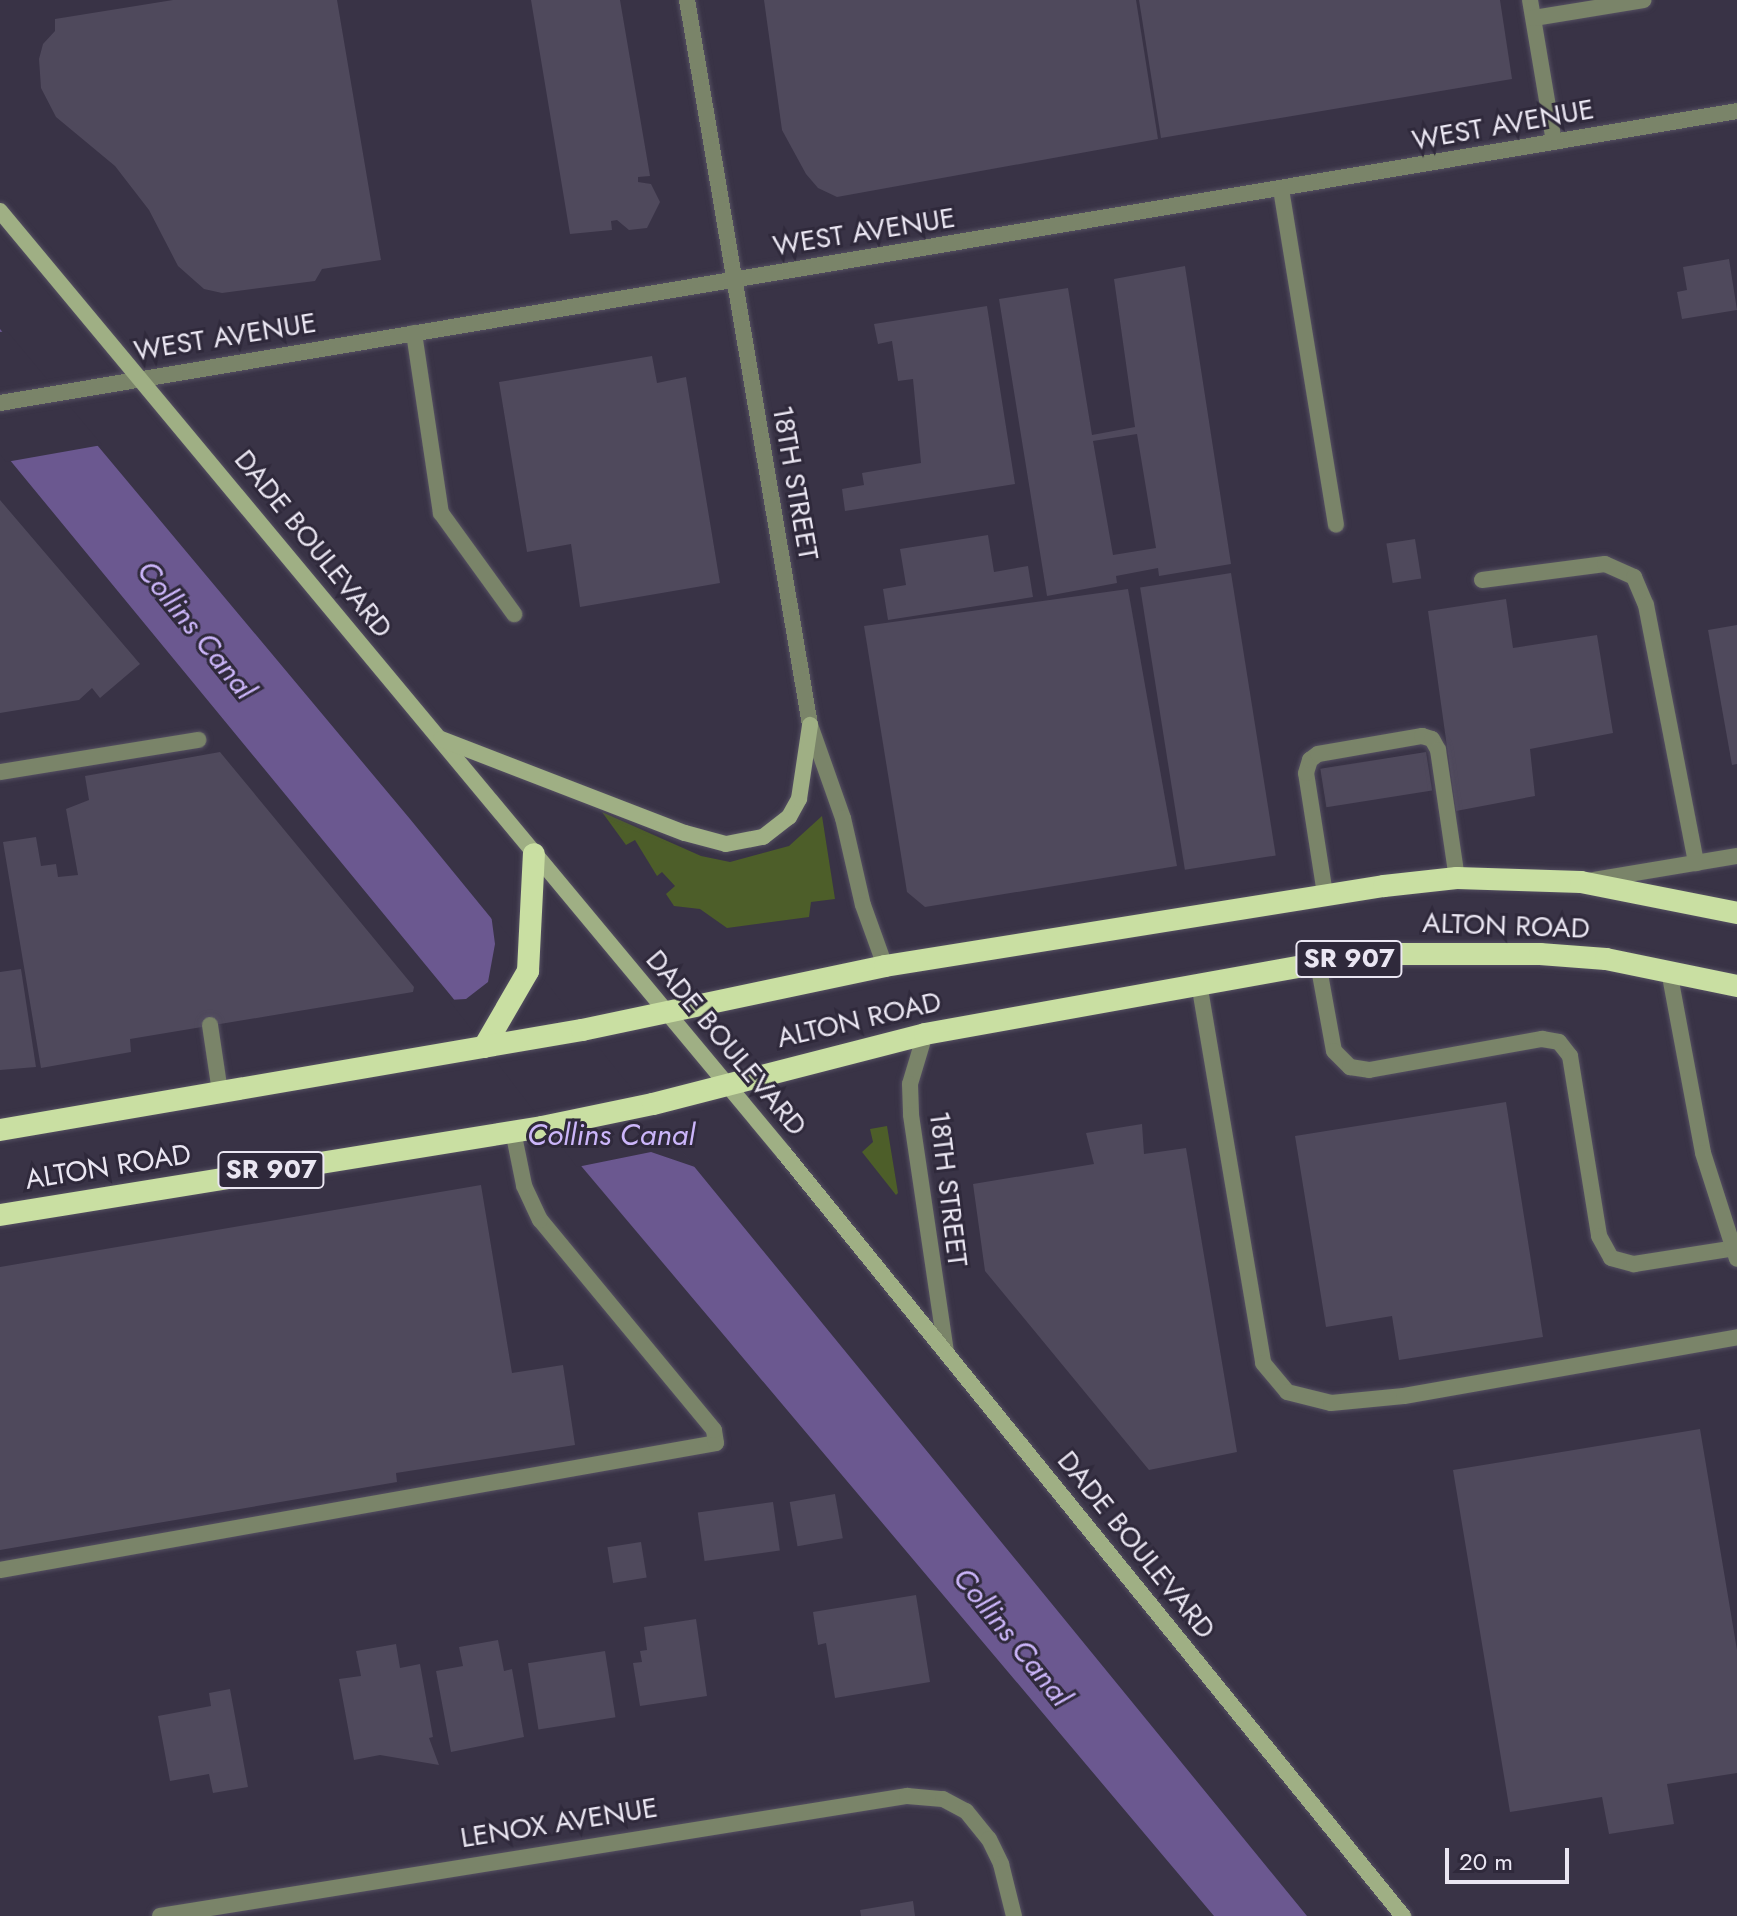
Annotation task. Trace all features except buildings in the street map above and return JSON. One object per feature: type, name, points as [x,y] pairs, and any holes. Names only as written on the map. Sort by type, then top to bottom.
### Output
[{"type":"highway","points":[[480,1047],[528,971],[533,945],[534,854]]},
{"type":"highway","name":"ALTON ROAD","points":[[0,1130],[591,1028],[885,966],[1325,894],[1457,878],[1581,882],[1737,913]]},
{"type":"highway","name":"ALTON ROAD","points":[[0,1215],[542,1127],[653,1104],[925,1034],[1318,963],[1477,952],[1606,959],[1737,986]]},
{"type":"main road","name":"DADE BOULEVARD","points":[[0,211],[727,1085],[1403,1916]]},
{"type":"main road","points":[[438,738],[685,833],[726,844],[763,837],[789,817],[799,799],[810,725]]},
{"type":"street","name":"18TH STREET","points":[[687,0],[810,725],[843,818],[863,905],[885,966]]},
{"type":"street","points":[[1530,0],[1554,142]]},
{"type":"street","points":[[1534,18],[1644,0]]},
{"type":"street","name":"WEST AVENUE","points":[[0,403],[1737,111]]},
{"type":"street","points":[[1281,189],[1336,525]]},
{"type":"street","points":[[414,333],[441,513],[514,614]]},
{"type":"street","points":[[1482,580],[1605,564],[1634,577],[1646,605],[1696,863]]},
{"type":"street","points":[[1325,894],[1306,773],[1310,760],[1318,754],[1422,736],[1432,739],[1438,750],[1457,878]]},
{"type":"street","points":[[0,772],[198,740]]},
{"type":"street","points":[[1581,882],[1737,856]]},
{"type":"street","points":[[1318,963],[1334,1051],[1350,1067],[1369,1070],[1542,1039],[1559,1042],[1570,1056],[1599,1236],[1611,1258],[1634,1264],[1736,1254]]},
{"type":"street","points":[[1669,971],[1703,1153],[1736,1254]]},
{"type":"street","points":[[1199,983],[1263,1363],[1287,1392],[1331,1403],[1404,1396],[1737,1337]]},
{"type":"street","points":[[210,1025],[220,1092]]},
{"type":"street","name":"18TH STREET","points":[[925,1034],[910,1084],[911,1115],[946,1352]]},
{"type":"street","points":[[0,1570],[716,1443],[714,1430],[540,1220],[524,1185],[513,1131]]},
{"type":"street","points":[[1736,1254],[1737,1213]]},
{"type":"street","name":"LENOX AVENUE","points":[[160,1916],[849,1802],[919,1797],[943,1799],[966,1811],[989,1839],[1001,1864],[1014,1916]]},
{"type":"green space","points":[[602,812],[701,856],[730,862],[789,846],[822,816],[835,899],[811,902],[809,917],[727,928],[700,909],[674,906],[666,894],[675,886],[662,872],[657,876],[635,840],[626,845]]},
{"type":"green space","points":[[887,1126],[896,1195],[862,1152],[873,1142],[870,1129]]},
{"type":"water","name":"Collins Canal","points":[[0,329],[410,819],[1307,1916],[1214,1916],[582,1167],[452,997],[0,448]]},
{"type":"pier","points":[[7,331],[102,445],[6,462],[0,454],[0,332]]},
{"type":"pier","points":[[491,914],[695,1167],[651,1152],[577,1167],[449,1000],[466,999],[488,982],[495,944]]}]
